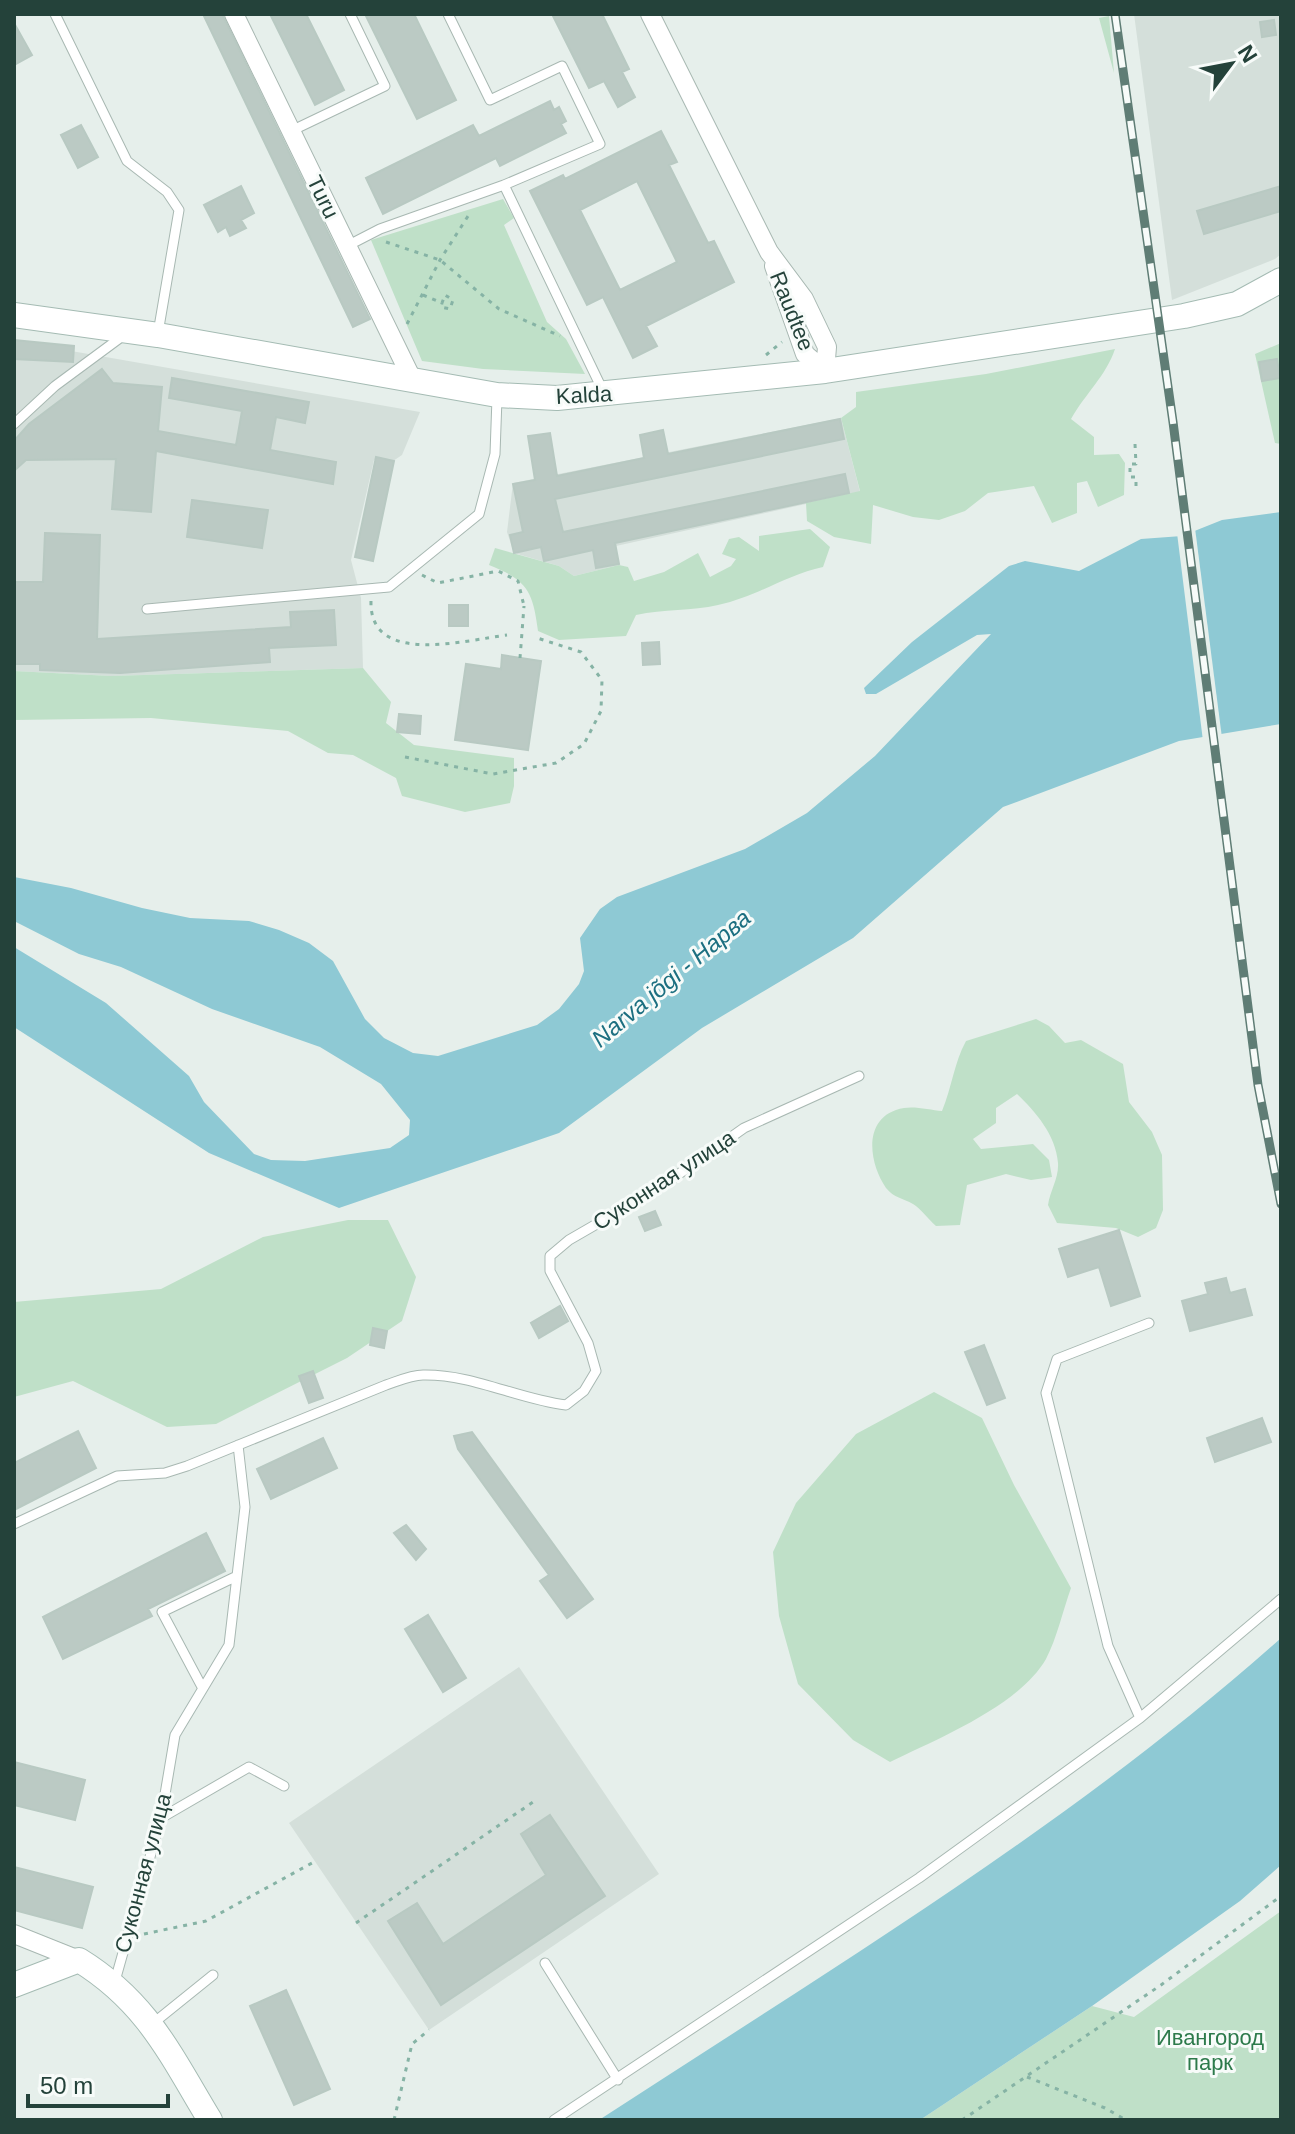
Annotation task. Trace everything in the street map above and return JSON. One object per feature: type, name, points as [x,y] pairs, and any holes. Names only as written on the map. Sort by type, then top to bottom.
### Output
[{"type":"street","name":"Turu","points":[[234,14],[291,131],[355,242],[391,338],[413,381]]},
{"type":"street","name":"Raudtee","points":[[650,14],[769,252],[804,299],[827,347],[825,371]]},
{"type":"street","name":"Kalda","points":[[14,315],[158,335],[497,395],[557,398],[825,371],[1155,320],[1237,304],[1281,280]]},
{"type":"street","points":[[14,1934],[79,1960],[114,1982],[151,2025],[210,2120]]},
{"type":"street","points":[[14,1985],[79,1960]]},
{"type":"lane","points":[[55,14],[127,161],[167,192],[179,210],[158,335]]},
{"type":"lane","points":[[291,131],[385,86],[350,14]]},
{"type":"lane","points":[[355,242],[473,194],[504,185],[600,144],[562,66],[490,100],[448,14]]},
{"type":"lane","points":[[504,185],[604,394]]},
{"type":"lane","points":[[14,424],[55,386],[130,331]]},
{"type":"lane","points":[[147,609],[389,587],[479,514],[495,454],[497,395]]},
{"type":"lane","name":"Суконная улица","points":[[14,1524],[117,1476],[165,1473],[386,1385],[420,1375],[466,1378],[534,1401],[566,1405],[584,1391],[596,1371],[588,1343],[550,1271],[550,1256],[557,1248],[659,1188],[744,1128],[859,1076]]},
{"type":"lane","points":[[1140,1718],[1108,1646],[1046,1393],[1057,1359],[1149,1323]]},
{"type":"lane","name":"Суконная улица","points":[[114,1982],[161,1818],[175,1735],[229,1645],[245,1507],[238,1445]]},
{"type":"lane","points":[[202,1687],[162,1612],[237,1576]]},
{"type":"lane","points":[[554,2120],[919,1878],[1140,1718],[1281,1599]]},
{"type":"lane","points":[[161,1818],[249,1767],[284,1786]]},
{"type":"lane","points":[[545,1963],[618,2080]]},
{"type":"lane","points":[[151,2025],[213,1975]]},
{"type":"path","points":[[391,338],[407,324],[440,260],[472,210],[473,194]]},
{"type":"path","points":[[355,242],[379,240],[440,260],[499,309],[566,339],[577,335]]},
{"type":"path","points":[[423,295],[442,303]]},
{"type":"path","points":[[1135,444],[1136,464],[1130,464],[1130,477],[1136,477],[1136,487]]},
{"type":"path","points":[[412,570],[438,583],[498,571],[518,581],[524,606],[520,658]]},
{"type":"path","points":[[372,589],[371,615],[387,637],[403,645],[507,635]]},
{"type":"path","points":[[405,757],[493,774],[556,763],[584,744],[601,711],[602,680],[581,652],[534,637]]},
{"type":"path","points":[[356,1923],[536,1800]]},
{"type":"path","points":[[125,1938],[206,1921],[312,1863]]},
{"type":"path","points":[[962,2120],[1161,1985],[1281,1896]]},
{"type":"path","points":[[394,2120],[412,2044],[429,2030]]},
{"type":"path","points":[[1027,2077],[1105,2108],[1126,2120]]},
{"type":"shaded area","points":[[1134,14],[1281,14],[1281,254],[1172,300]]},
{"type":"shaded area","points":[[14,341],[420,412],[402,455],[393,461],[374,460],[351,560],[361,598],[363,668],[111,676],[14,671]]},
{"type":"shaded area","points":[[841,418],[860,492],[616,546],[619,565],[574,576],[559,566],[514,553],[507,532],[513,483]]},
{"type":"shaded area","points":[[519,1667],[659,1874],[429,2030],[289,1823]]},
{"type":"green space","points":[[1109,16],[1114,73],[1099,18]]},
{"type":"green space","points":[[503,199],[514,218],[504,225],[547,322],[566,339],[585,374],[483,369],[422,361],[371,240]]},
{"type":"green space","points":[[1281,343],[1281,444],[1275,443],[1255,354]]},
{"type":"green space","points":[[1115,349],[1106,368],[1071,419],[1094,437],[1094,455],[1119,454],[1125,463],[1124,495],[1098,507],[1087,481],[1077,483],[1077,513],[1052,523],[1034,486],[988,493],[965,511],[939,520],[913,517],[873,505],[871,544],[834,537],[807,521],[806,503],[860,491],[841,418],[856,407],[856,392],[986,374]]},
{"type":"green space","points":[[810,529],[830,547],[823,567],[718,605],[636,615],[626,636],[559,640],[538,631],[534,606],[526,589],[512,576],[489,565],[495,548],[559,566],[574,576],[619,565],[628,567],[634,581],[664,572],[698,553],[710,577],[731,566],[736,559],[722,554],[729,539],[739,537],[759,551],[759,536]]},
{"type":"green space","points":[[363,668],[391,702],[386,723],[414,745],[514,758],[514,786],[510,803],[465,812],[402,796],[396,778],[353,755],[328,753],[288,731],[151,718],[14,720],[14,671],[111,676]]},
{"type":"green space","points":[[1036,1019],[1049,1026],[1065,1043],[1081,1040],[1123,1064],[1129,1102],[1152,1132],[1162,1155],[1163,1210],[1156,1228],[1138,1237],[1116,1228],[1057,1223],[1048,1205],[1058,1163],[1053,1143],[1044,1124],[1017,1094],[996,1108],[996,1123],[973,1139],[981,1149],[1033,1144],[1049,1160],[1052,1177],[1031,1180],[1006,1174],[967,1185],[960,1225],[936,1226],[916,1206],[886,1188],[875,1166],[872,1141],[881,1120],[890,1112],[904,1108],[942,1111],[966,1041]]},
{"type":"green space","points":[[348,1220],[388,1220],[416,1277],[402,1321],[347,1358],[216,1424],[167,1427],[73,1381],[14,1397],[14,1302],[161,1289],[263,1237]]},
{"type":"green space","points":[[934,1392],[982,1418],[1014,1485],[1071,1588],[1046,1659],[1017,1692],[976,1720],[890,1762],[853,1740],[798,1684],[779,1616],[773,1552],[796,1503],[856,1434]]},
{"type":"green space","name":"Ивангород парк","points":[[1281,1911],[1281,2120],[920,2120],[1092,2006],[1134,2017]]},
{"type":"water","name":"Narva jõgi - Нарва","points":[[1281,512],[1281,724],[1179,741],[1003,807],[853,938],[702,1028],[559,1133],[339,1208],[209,1153],[14,1027],[14,947],[106,1003],[189,1076],[204,1102],[254,1154],[271,1160],[305,1161],[390,1148],[409,1135],[410,1120],[381,1084],[320,1047],[212,1009],[121,967],[79,954],[14,921],[14,877],[190,918],[249,921],[279,930],[309,943],[333,961],[365,1019],[384,1038],[413,1053],[438,1056],[537,1025],[559,1009],[579,984],[584,971],[580,938],[600,909],[617,897],[745,849],[807,813],[875,756],[991,634],[977,635],[876,694],[866,694],[864,688],[912,642],[1009,566],[1025,561],[1079,571],[1141,539],[1182,536],[1222,520]]},
{"type":"water","points":[[1281,1638],[1281,1865],[1240,1901],[1092,2006],[920,2120],[599,2120],[862,1950],[1035,1832],[1202,1706]]},
{"type":"pier","points":[[1195,528],[1222,738],[1203,741],[1177,533]]},
{"type":"building","points":[[203,14],[222,14],[370,319],[353,327]]},
{"type":"building","points":[[270,14],[306,14],[344,90],[315,105]]},
{"type":"building","points":[[365,14],[414,14],[456,100],[417,119]]},
{"type":"building","points":[[552,14],[602,14],[629,69],[622,72],[635,97],[618,107],[604,81],[589,88]]},
{"type":"building","points":[[1274,20],[1276,35],[1262,37],[1260,22]]},
{"type":"building","points":[[14,23],[32,55],[14,65]]},
{"type":"building","points":[[550,101],[554,110],[559,107],[566,121],[561,124],[566,133],[500,166],[496,158],[383,214],[366,178],[473,125],[479,136]]},
{"type":"building","points":[[81,125],[98,157],[78,168],[61,135]]},
{"type":"building","points":[[661,131],[677,162],[669,165],[708,243],[714,241],[734,282],[646,326],[657,346],[633,358],[603,297],[587,305],[530,191],[563,175],[565,179]],"holes":[[[637,181],[677,262],[620,290],[580,210]]]},
{"type":"building","points":[[241,186],[254,213],[241,220],[246,228],[230,236],[226,227],[218,232],[204,205]]},
{"type":"building","points":[[1281,186],[1281,211],[1204,234],[1197,211]]},
{"type":"building","points":[[14,340],[74,346],[73,362],[14,359]]},
{"type":"building","points":[[1277,359],[1280,378],[1262,381],[1259,362]]},
{"type":"building","points":[[102,369],[113,383],[162,387],[158,431],[236,445],[242,411],[169,398],[172,378],[309,402],[305,423],[276,417],[270,450],[336,462],[333,484],[156,451],[151,512],[112,509],[116,459],[26,460],[14,471],[14,441],[29,424]]},
{"type":"building","points":[[840,419],[844,439],[555,499],[563,532],[845,474],[849,493],[615,543],[619,564],[596,568],[593,550],[544,561],[541,547],[514,553],[510,535],[523,532],[513,484],[535,480],[528,436],[550,433],[557,476],[644,458],[640,435],[663,430],[668,454]]},
{"type":"building","points":[[376,457],[394,461],[373,561],[355,557]]},
{"type":"building","points":[[192,500],[268,510],[262,548],[187,537]]},
{"type":"building","points":[[45,533],[100,535],[97,639],[291,627],[290,612],[334,610],[336,645],[269,648],[270,662],[120,673],[40,670],[40,664],[14,664],[14,582],[43,582]]},
{"type":"building","points":[[449,605],[468,605],[468,626],[449,626]]},
{"type":"building","points":[[659,642],[660,664],[643,665],[642,643]]},
{"type":"building","points":[[502,655],[541,661],[528,750],[455,740],[466,664],[501,669]]},
{"type":"building","points":[[399,714],[421,716],[420,734],[397,732]]},
{"type":"building","points":[[655,1211],[661,1225],[645,1231],[639,1217]]},
{"type":"building","points":[[1119,1230],[1140,1296],[1111,1306],[1099,1267],[1068,1277],[1059,1249]]},
{"type":"building","points":[[1226,1278],[1230,1293],[1245,1289],[1252,1315],[1190,1331],[1182,1301],[1208,1294],[1205,1283]]},
{"type":"building","points":[[560,1306],[568,1321],[539,1338],[531,1323]]},
{"type":"building","points":[[373,1328],[387,1331],[384,1348],[370,1345]]},
{"type":"building","points":[[984,1345],[1005,1398],[987,1405],[965,1352]]},
{"type":"building","points":[[313,1371],[323,1398],[309,1403],[299,1376]]},
{"type":"building","points":[[1262,1418],[1271,1442],[1215,1462],[1207,1438]]},
{"type":"building","points":[[78,1431],[96,1468],[14,1510],[14,1463]]},
{"type":"building","points":[[472,1432],[593,1599],[567,1618],[540,1581],[549,1575],[458,1449],[454,1436]]},
{"type":"building","points":[[323,1438],[337,1468],[271,1499],[257,1469]]},
{"type":"building","points":[[406,1525],[426,1549],[416,1560],[394,1533]]},
{"type":"building","points":[[206,1533],[225,1571],[148,1609],[152,1616],[63,1659],[43,1617]]},
{"type":"building","points":[[428,1615],[466,1678],[443,1692],[405,1629]]},
{"type":"building","points":[[14,1762],[85,1780],[75,1820],[14,1805]]},
{"type":"building","points":[[550,1815],[605,1896],[441,2005],[388,1921],[417,1903],[443,1944],[546,1875],[521,1834]]},
{"type":"building","points":[[14,1867],[93,1887],[82,1928],[14,1910]]},
{"type":"building","points":[[286,1990],[330,2089],[294,2105],[250,2006]]},
{"type":"railway","points":[[1115,14],[1173,422],[1258,1085],[1281,1204]]}]
